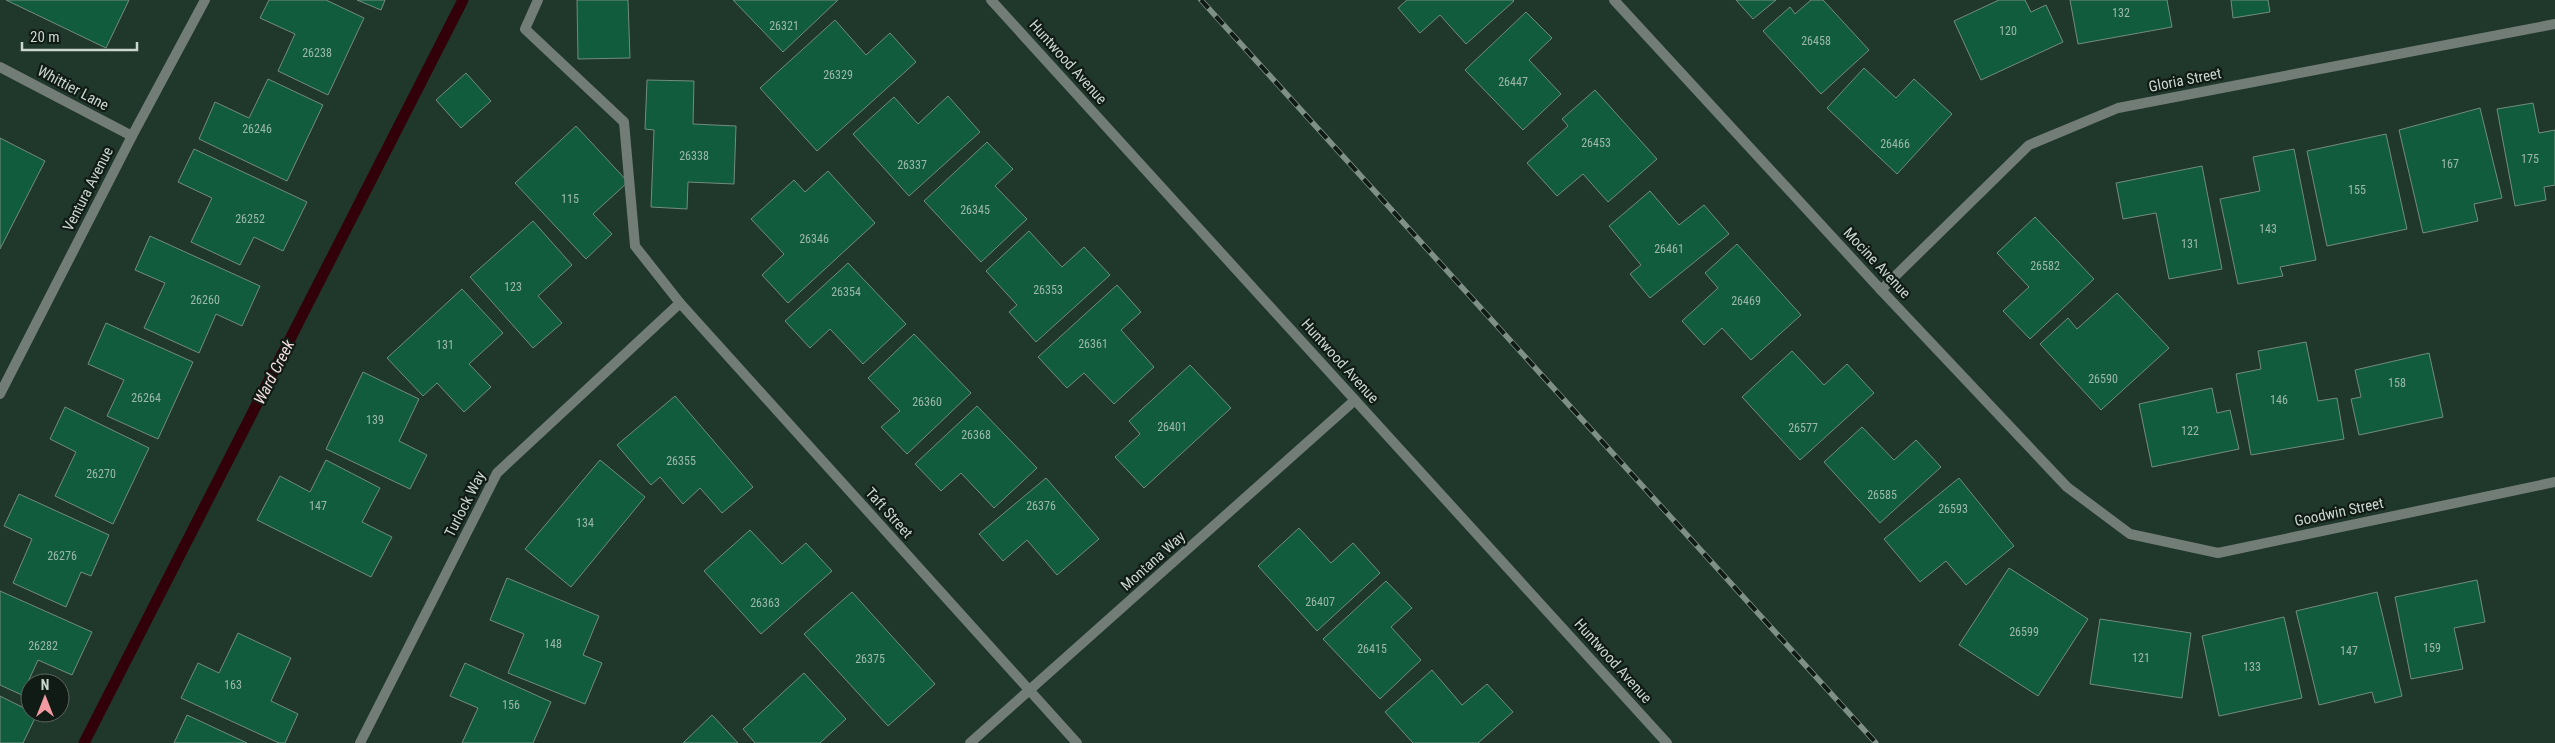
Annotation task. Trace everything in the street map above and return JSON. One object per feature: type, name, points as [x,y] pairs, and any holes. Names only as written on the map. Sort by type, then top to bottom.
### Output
[{"type":"street","name":"Ventura Avenue","points":[[0,394],[132,136],[205,0]]},
{"type":"street","name":"Taft Street","points":[[538,0],[525,29],[624,122],[635,246],[680,303],[1077,743]]},
{"type":"street","name":"Huntwood Avenue","points":[[991,0],[1667,743]]},
{"type":"street","name":"Mocine Avenue","points":[[1614,0],[1881,290],[2067,487],[2130,534]]},
{"type":"street","name":"Gloria Street","points":[[1881,290],[2029,145],[2118,108],[2555,24]]},
{"type":"street","name":"Whittier Lane","points":[[0,67],[132,136]]},
{"type":"street","name":"Turlock Way","points":[[360,743],[497,473],[680,303]]},
{"type":"street","name":"Montana Way","points":[[970,743],[1355,400]]},
{"type":"street","name":"Goodwin Street","points":[[2130,534],[2218,554],[2555,482]]},
{"type":"building","points":[[6,0],[129,0],[106,48]]},
{"type":"building","points":[[269,0],[326,0],[364,18],[328,95],[278,71],[295,34],[260,18]]},
{"type":"building","points":[[357,0],[385,0],[381,10]]},
{"type":"building","points":[[577,0],[628,0],[630,58],[578,59]]},
{"type":"building","points":[[733,0],[838,0],[783,52]]},
{"type":"building","points":[[1407,0],[1514,1],[1466,44],[1440,15],[1420,33],[1398,8]]},
{"type":"building","points":[[1736,0],[1776,0],[1753,19]]},
{"type":"building","points":[[1811,0],[1823,0],[1869,50],[1821,94],[1763,31],[1790,7],[1795,14]]},
{"type":"building","points":[[1999,0],[2025,0],[2031,12],[2046,5],[2063,42],[1981,80],[1954,21]]},
{"type":"building","points":[[2070,0],[2167,0],[2172,27],[2078,44]]},
{"type":"building","points":[[2231,0],[2268,0],[2270,12],[2233,18]]},
{"type":"building","points":[[1526,12],[1552,38],[1529,60],[1561,94],[1523,130],[1465,70]]},
{"type":"building","points":[[835,20],[866,55],[890,33],[916,62],[817,151],[760,88]]},
{"type":"building","points":[[1864,68],[1896,98],[1914,79],[1952,114],[1897,174],[1827,108]]},
{"type":"building","points":[[466,73],[491,101],[461,128],[436,100]]},
{"type":"building","points":[[268,79],[323,105],[287,181],[199,139],[215,102],[249,118]]},
{"type":"building","points":[[647,80],[694,81],[693,124],[736,126],[734,184],[688,182],[687,209],[651,207],[654,130],[645,129]]},
{"type":"building","points":[[1595,90],[1657,159],[1608,202],[1583,174],[1557,196],[1527,163],[1568,126],[1562,119]]},
{"type":"building","points":[[948,96],[980,132],[909,196],[853,134],[894,97],[918,124]]},
{"type":"building","points":[[2533,103],[2539,133],[2555,130],[2555,185],[2544,187],[2546,200],[2515,206],[2497,109]]},
{"type":"building","points":[[2480,108],[2502,198],[2474,204],[2478,221],[2423,233],[2399,130]]},
{"type":"building","points":[[576,126],[628,182],[593,214],[612,234],[586,259],[515,183]]},
{"type":"building","points":[[2386,134],[2407,229],[2327,246],[2307,151]]},
{"type":"building","points":[[0,138],[45,161],[0,249]]},
{"type":"building","points":[[987,142],[1013,169],[995,186],[1027,219],[981,262],[924,201]]},
{"type":"building","points":[[194,149],[307,202],[283,251],[254,237],[240,265],[191,242],[212,198],[178,182]]},
{"type":"building","points":[[2294,149],[2316,260],[2280,267],[2283,276],[2238,284],[2220,199],[2260,191],[2253,157]]},
{"type":"building","points":[[2202,166],[2222,269],[2169,279],[2156,213],[2123,219],[2116,183]]},
{"type":"building","points":[[828,171],[875,223],[788,303],[762,275],[784,254],[751,219],[794,180],[805,192]]},
{"type":"building","points":[[1650,191],[1679,225],[1704,205],[1729,234],[1650,298],[1630,274],[1641,265],[1609,226]]},
{"type":"building","points":[[2035,217],[2094,279],[2030,339],[2003,311],[2029,287],[1997,253]]},
{"type":"building","points":[[533,221],[572,265],[538,296],[562,323],[533,348],[470,277]]},
{"type":"building","points":[[1029,231],[1062,267],[1084,247],[1110,275],[1036,342],[1009,312],[1017,305],[986,271]]},
{"type":"building","points":[[150,236],[260,286],[242,326],[216,314],[199,353],[144,328],[165,283],[135,270]]},
{"type":"building","points":[[1737,244],[1801,315],[1751,360],[1722,328],[1704,345],[1682,321],[1718,288],[1705,273]]},
{"type":"building","points":[[848,263],[906,324],[863,364],[830,329],[810,348],[785,321]]},
{"type":"building","points":[[1117,285],[1141,312],[1121,330],[1154,367],[1114,404],[1084,373],[1067,388],[1038,357]]},
{"type":"building","points":[[462,289],[503,333],[469,364],[491,387],[464,412],[437,383],[423,396],[387,358]]},
{"type":"building","points":[[2117,293],[2169,348],[2101,410],[2040,344],[2068,318],[2077,329]]},
{"type":"building","points":[[106,323],[193,362],[158,439],[107,416],[124,380],[88,364]]},
{"type":"building","points":[[914,334],[971,393],[907,454],[881,427],[900,411],[868,378]]},
{"type":"building","points":[[2306,342],[2318,401],[2337,398],[2344,439],[2251,455],[2236,374],[2261,369],[2258,351]]},
{"type":"building","points":[[1792,351],[1824,385],[1847,364],[1874,393],[1800,460],[1742,397]]},
{"type":"building","points":[[2429,353],[2443,417],[2359,435],[2351,399],[2361,397],[2355,370]]},
{"type":"building","points":[[1190,365],[1231,408],[1144,488],[1115,457],[1140,434],[1129,421]]},
{"type":"building","points":[[363,372],[419,399],[399,441],[427,455],[410,489],[326,449]]},
{"type":"building","points":[[2212,388],[2217,413],[2230,410],[2239,449],[2152,467],[2139,404]]},
{"type":"building","points":[[675,396],[753,487],[722,513],[700,488],[683,504],[660,477],[651,485],[617,445]]},
{"type":"building","points":[[977,406],[1037,468],[994,508],[961,473],[941,491],[915,464]]},
{"type":"building","points":[[65,407],[149,448],[113,524],[55,496],[76,452],[50,439]]},
{"type":"building","points":[[1862,427],[1894,460],[1916,440],[1941,467],[1880,523],[1824,462]]},
{"type":"building","points":[[326,460],[380,488],[362,522],[392,537],[371,577],[257,520],[280,476],[310,492]]},
{"type":"building","points":[[600,460],[645,497],[571,587],[525,549]]},
{"type":"building","points":[[1046,478],[1099,539],[1057,575],[1027,540],[1003,561],[979,534]]},
{"type":"building","points":[[1959,478],[2014,546],[1966,585],[1946,561],[1920,582],[1884,539]]},
{"type":"building","points":[[19,494],[109,535],[91,576],[81,572],[66,607],[13,583],[32,539],[4,526]]},
{"type":"building","points":[[1299,528],[1331,563],[1353,543],[1380,573],[1317,631],[1258,566]]},
{"type":"building","points":[[750,530],[782,564],[806,543],[832,571],[761,634],[704,571]]},
{"type":"building","points":[[2009,568],[2088,619],[2038,696],[1959,645]]},
{"type":"building","points":[[507,578],[599,616],[583,655],[602,663],[585,704],[508,673],[524,634],[490,620]]},
{"type":"building","points":[[2477,580],[2485,622],[2454,628],[2463,669],[2411,679],[2395,597]]},
{"type":"building","points":[[1386,581],[1412,608],[1391,627],[1421,660],[1380,699],[1323,639]]},
{"type":"building","points":[[0,591],[92,632],[72,675],[38,660],[32,673],[20,673],[20,694],[0,685]]},
{"type":"building","points":[[852,592],[935,684],[888,726],[804,634]]},
{"type":"building","points":[[2377,592],[2402,696],[2375,703],[2372,692],[2319,705],[2296,611]]},
{"type":"building","points":[[2284,617],[2302,698],[2219,716],[2202,636]]},
{"type":"building","points":[[2100,619],[2191,633],[2182,698],[2090,684]]},
{"type":"building","points":[[238,633],[291,658],[271,701],[298,714],[285,743],[279,743],[181,698],[198,663],[219,673]]},
{"type":"building","points":[[465,663],[551,702],[533,743],[462,743],[478,708],[450,696]]},
{"type":"building","points":[[1432,670],[1462,705],[1487,684],[1513,712],[1478,743],[1413,743],[1385,712]]},
{"type":"building","points":[[804,673],[846,719],[820,743],[755,743],[743,729]]},
{"type":"building","points":[[0,696],[20,706],[20,723],[33,723],[23,743],[0,743]]},
{"type":"building","points":[[187,715],[247,743],[174,743]]},
{"type":"building","points":[[712,715],[738,743],[683,743]]},
{"type":"waterway","name":"Ward Creek","points":[[84,743],[463,0]]},
{"type":"railway","points":[[1201,0],[1876,743]]}]
